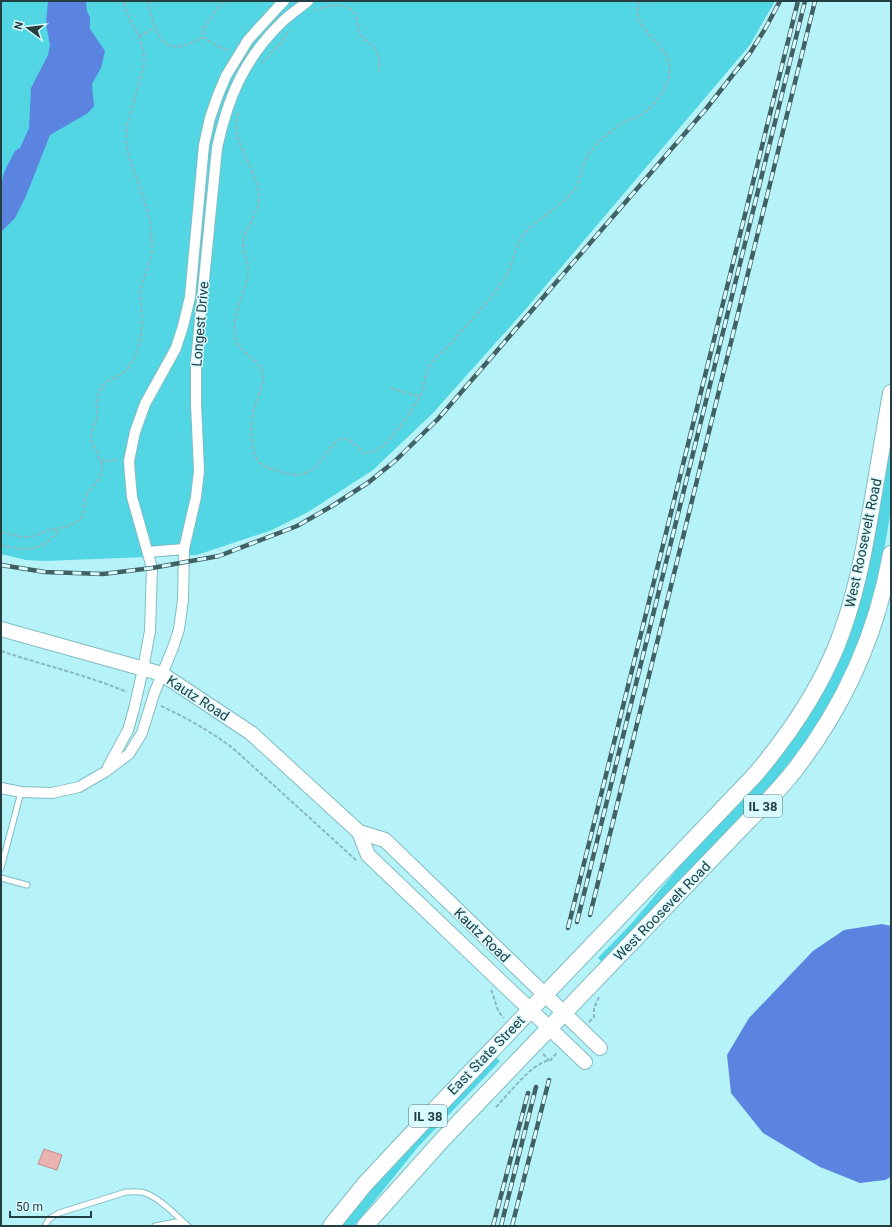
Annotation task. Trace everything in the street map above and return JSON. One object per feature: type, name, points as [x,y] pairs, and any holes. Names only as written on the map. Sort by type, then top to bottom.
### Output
[{"type":"main road","name":"West Roosevelt Road","points":[[530,1010],[754,776],[782,741],[808,703],[834,651],[852,600],[864,549],[891,393]]},
{"type":"main road","name":"West Roosevelt Road","points":[[365,1226],[424,1160],[763,806],[793,772],[834,712],[860,659],[881,600],[891,554]]},
{"type":"main road","name":"East State Street","points":[[331,1226],[392,1154],[530,1010]]},
{"type":"street","name":"Longest Drive","points":[[105,772],[128,730],[144,669],[150,631],[152,568],[132,497],[129,461],[135,432],[145,404],[176,348],[183,326],[190,297],[204,145],[210,118],[218,94],[237,56],[248,40],[284,1]]},
{"type":"street","name":"Longest Drive","points":[[1,788],[21,792],[52,793],[79,787],[105,772],[129,754],[142,733],[179,629],[183,600],[184,549],[196,497],[200,471],[196,403],[196,360],[217,148],[227,109],[240,78],[249,63],[264,41],[283,21],[308,1]]},
{"type":"street","points":[[148,552],[184,549]]},
{"type":"street","name":"Kautz Road","points":[[1,629],[162,674],[251,733],[360,832],[385,840],[600,1048]]},
{"type":"street","name":"Kautz Road","points":[[360,832],[368,855],[585,1062]]},
{"type":"lane","points":[[1,868],[21,792]]},
{"type":"lane","points":[[1,878],[27,885]]},
{"type":"lane","points":[[45,1226],[49,1219],[59,1213],[126,1192],[145,1193],[170,1210],[188,1226]]},
{"type":"lane","points":[[155,1226],[176,1222],[188,1226]]},
{"type":"path","points":[[1,532],[22,537],[30,536],[49,530],[70,526],[81,519],[84,513],[84,503],[87,494],[100,478],[102,469],[101,461],[91,440],[92,431],[97,418],[97,398],[99,391],[105,383],[129,368],[137,352],[141,336],[142,321],[140,291],[152,253],[152,241],[150,221],[129,157],[126,141],[127,126],[144,65],[144,53],[139,37],[127,13],[124,1]]},
{"type":"path","points":[[148,1],[155,27],[160,38],[168,45],[184,47],[203,37]]},
{"type":"path","points":[[203,37],[203,29],[223,1]]},
{"type":"path","points":[[239,107],[236,122],[236,133],[256,185],[259,198],[258,206],[243,242],[248,264],[248,275],[237,314],[235,338],[239,346],[259,365],[262,371],[262,386],[253,414],[251,426],[255,456],[258,462],[282,473],[292,476],[300,475],[308,473],[314,469],[339,440],[345,439],[351,442],[365,453],[376,451],[390,438],[420,396],[426,373],[432,363],[468,323],[506,276],[512,264],[520,240],[526,232],[558,207],[573,192],[579,183],[587,156],[597,144],[624,122],[640,116],[660,95],[668,82],[671,71],[669,60],[663,49],[642,25],[638,18],[637,11],[640,1]]},
{"type":"path","points":[[313,11],[332,5],[350,9],[355,14],[359,32],[363,38],[376,50],[379,58],[379,72]]},
{"type":"path","points":[[139,37],[155,27]]},
{"type":"path","points":[[249,63],[258,68],[292,28]]},
{"type":"path","points":[[203,37],[237,56]]},
{"type":"path","points":[[391,388],[420,396]]},
{"type":"path","points":[[101,461],[129,461]]},
{"type":"path","points":[[1,545],[22,550],[30,549],[44,543],[54,536],[60,529]]},
{"type":"path","points":[[1,651],[91,678],[127,692]]},
{"type":"path","points":[[162,707],[208,731],[235,750],[357,861]]},
{"type":"path","points":[[490,990],[495,998],[496,1007],[499,1014],[504,1018]]},
{"type":"path","points":[[496,1107],[533,1068],[541,1063],[551,1060],[552,1058]]},
{"type":"shaded area","points":[[1,1],[775,1],[750,45],[525,310],[433,413],[373,470],[308,512],[272,530],[197,555],[45,561],[26,560],[1,554]]},
{"type":"shaded area","points":[[48,1],[86,1],[87,11],[90,17],[90,29],[105,51],[101,68],[92,84],[94,106],[88,113],[50,135],[26,196],[15,218],[1,232],[1,191],[3,176],[15,151],[20,148],[29,128],[31,88],[48,55],[50,45],[46,24]]},
{"type":"shaded area","points":[[891,437],[891,510],[881,568],[864,627],[853,657],[840,685],[807,740],[770,787],[603,963],[598,958],[631,924],[696,847],[745,797],[862,594],[871,558]]},
{"type":"shaded area","points":[[882,924],[891,926],[891,1177],[885,1180],[860,1183],[820,1167],[763,1133],[731,1093],[727,1055],[749,1018],[813,951],[844,930]]},
{"type":"shaded area","points":[[495,1056],[500,1061],[418,1147],[354,1226],[340,1226],[381,1177]]},
{"type":"building","points":[[44,1149],[62,1155],[57,1170],[38,1164]]},
{"type":"railway","points":[[1,565],[45,572],[103,574],[152,568],[219,556],[297,526],[369,482],[395,461],[438,419],[706,109],[750,53],[780,1]]},
{"type":"railway","points":[[568,928],[798,1]]},
{"type":"railway","points":[[577,922],[805,1]]},
{"type":"railway","points":[[590,915],[815,1]]},
{"type":"railway","points":[[512,1226],[549,1080]]},
{"type":"railway","points":[[501,1226],[536,1087]]},
{"type":"railway","points":[[493,1226],[528,1093]]}]
